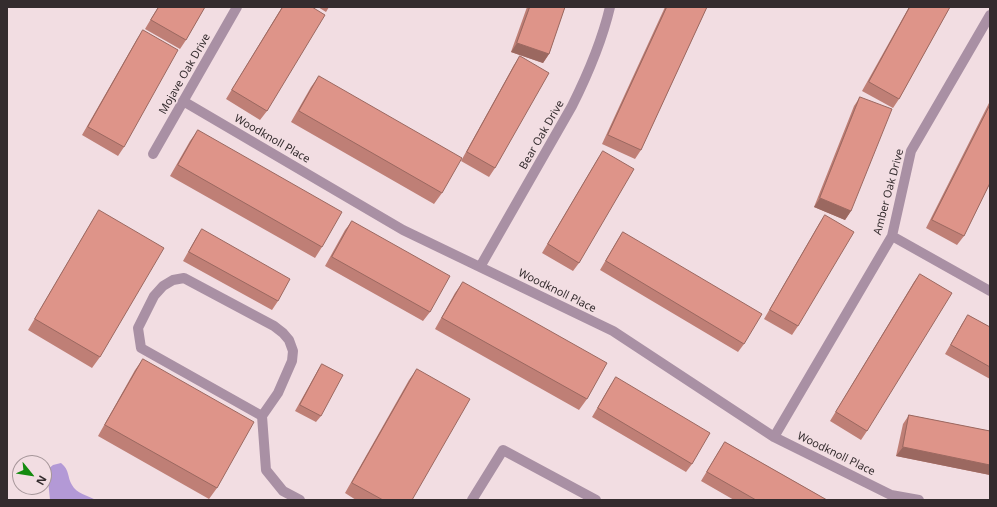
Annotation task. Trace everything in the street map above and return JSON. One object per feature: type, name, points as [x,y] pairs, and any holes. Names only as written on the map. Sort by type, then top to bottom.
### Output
[{"type":"street","name":"Mojave Oak Drive","points":[[153,154],[237,7]]},
{"type":"street","name":"Bear Oak Drive","points":[[480,267],[572,106],[584,82],[594,58],[610,7]]},
{"type":"street","name":"Amber Oak Drive","points":[[774,437],[892,236],[911,151],[990,15]]},
{"type":"street","name":"Woodknoll Place","points":[[183,101],[402,230],[613,331],[774,437],[891,495],[919,500]]},
{"type":"street","points":[[892,236],[990,291]]},
{"type":"street","points":[[262,416],[141,348],[138,328],[154,296],[163,286],[173,280],[184,278],[274,326],[289,340],[293,351],[292,361],[278,393],[262,416],[266,470],[283,491],[300,500]]},
{"type":"street","points":[[472,500],[503,450],[596,500]]},
{"type":"shaded area","points":[[61,463],[66,468],[70,482],[74,488],[96,500],[50,500],[50,495],[52,495],[53,465]]},
{"type":"building","points":[[159,7],[205,7],[186,40],[151,20]]},
{"type":"building","points":[[283,7],[312,7],[325,15],[267,111],[232,90]]},
{"type":"building","points":[[530,7],[565,7],[549,54],[517,43]]},
{"type":"building","points":[[667,7],[707,7],[641,150],[608,135]]},
{"type":"building","points":[[910,7],[950,7],[899,99],[869,82]]},
{"type":"building","points":[[143,30],[178,50],[124,147],[88,127]]},
{"type":"building","points":[[520,56],[549,73],[495,168],[467,152]]},
{"type":"building","points":[[319,76],[462,158],[442,193],[299,111]]},
{"type":"building","points":[[860,97],[892,109],[851,211],[820,198]]},
{"type":"building","points":[[990,105],[990,183],[964,236],[932,220]]},
{"type":"building","points":[[198,130],[342,212],[322,247],[178,165]]},
{"type":"building","points":[[603,151],[634,169],[579,263],[548,244]]},
{"type":"building","points":[[99,210],[164,248],[100,357],[35,319]]},
{"type":"building","points":[[825,215],[854,232],[798,326],[770,310]]},
{"type":"building","points":[[352,221],[450,276],[430,312],[332,257]]},
{"type":"building","points":[[202,229],[290,279],[278,301],[189,252]]},
{"type":"building","points":[[623,232],[762,314],[744,344],[606,261]]},
{"type":"building","points":[[920,274],[952,293],[867,431],[836,412]]},
{"type":"building","points":[[463,282],[607,363],[587,399],[442,318]]},
{"type":"building","points":[[968,315],[990,327],[990,367],[951,345]]},
{"type":"building","points":[[143,359],[254,422],[217,488],[105,425]]},
{"type":"building","points":[[322,364],[343,375],[321,416],[300,405]]},
{"type":"building","points":[[417,369],[470,399],[412,500],[383,500],[352,483]]},
{"type":"building","points":[[616,377],[710,433],[692,464],[598,408]]},
{"type":"building","points":[[909,415],[990,431],[990,465],[903,447]]},
{"type":"building","points":[[725,442],[827,500],[756,500],[707,472]]}]
